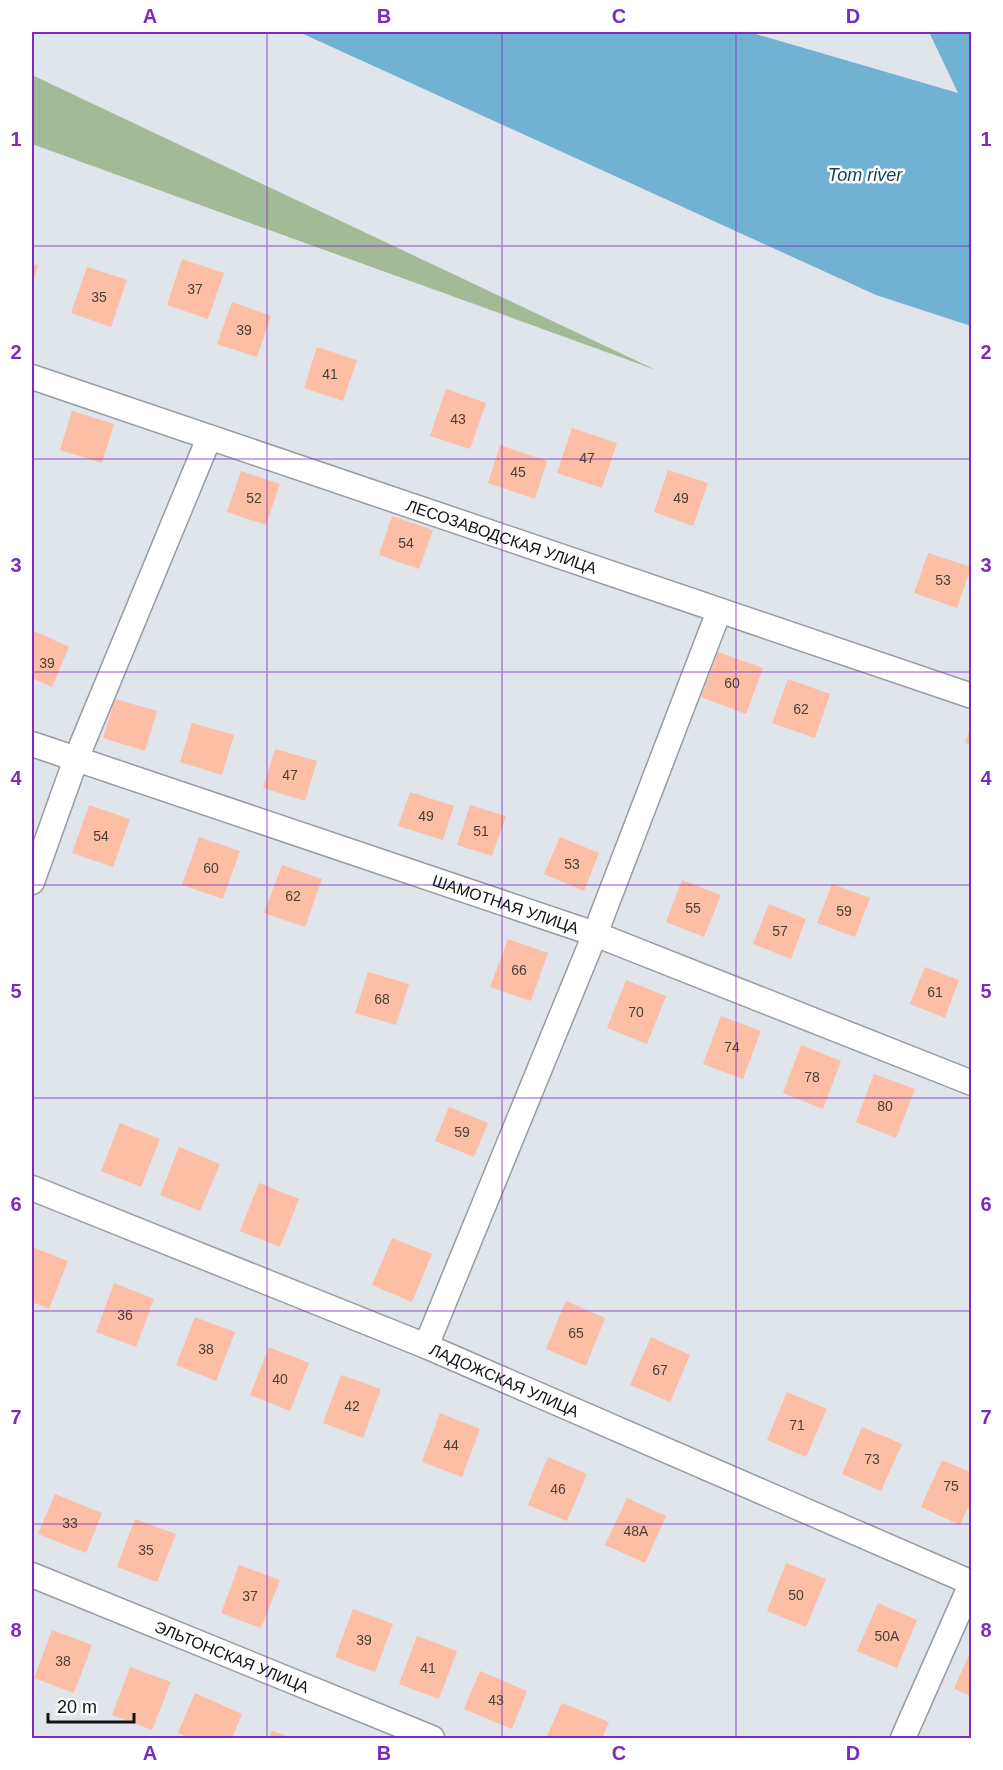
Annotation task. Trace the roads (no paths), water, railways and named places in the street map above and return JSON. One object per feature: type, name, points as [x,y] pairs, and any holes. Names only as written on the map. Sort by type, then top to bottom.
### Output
[{"type":"street","name":"ЛЕСОЗАВОДСКАЯ УЛИЦА","points":[[32,377],[972,696]]},
{"type":"street","points":[[32,882],[76,759],[208,438]]},
{"type":"street","points":[[426,1346],[595,934],[718,611]]},
{"type":"street","name":"ШАМОТНАЯ УЛИЦА","points":[[32,744],[595,934],[972,1083]]},
{"type":"street","name":"ЛАДОЖСКАЯ УЛИЦА","points":[[32,1188],[426,1346],[972,1583]]},
{"type":"street","name":"ЭЛЬТОНСКАЯ УЛИЦА","points":[[32,1575],[432,1738]]},
{"type":"street","points":[[903,1738],[972,1583]]},
{"type":"water","name":"Tom river","points":[[299,32],[749,32],[958,93],[929,32],[971,32],[971,326],[876,295]]}]
